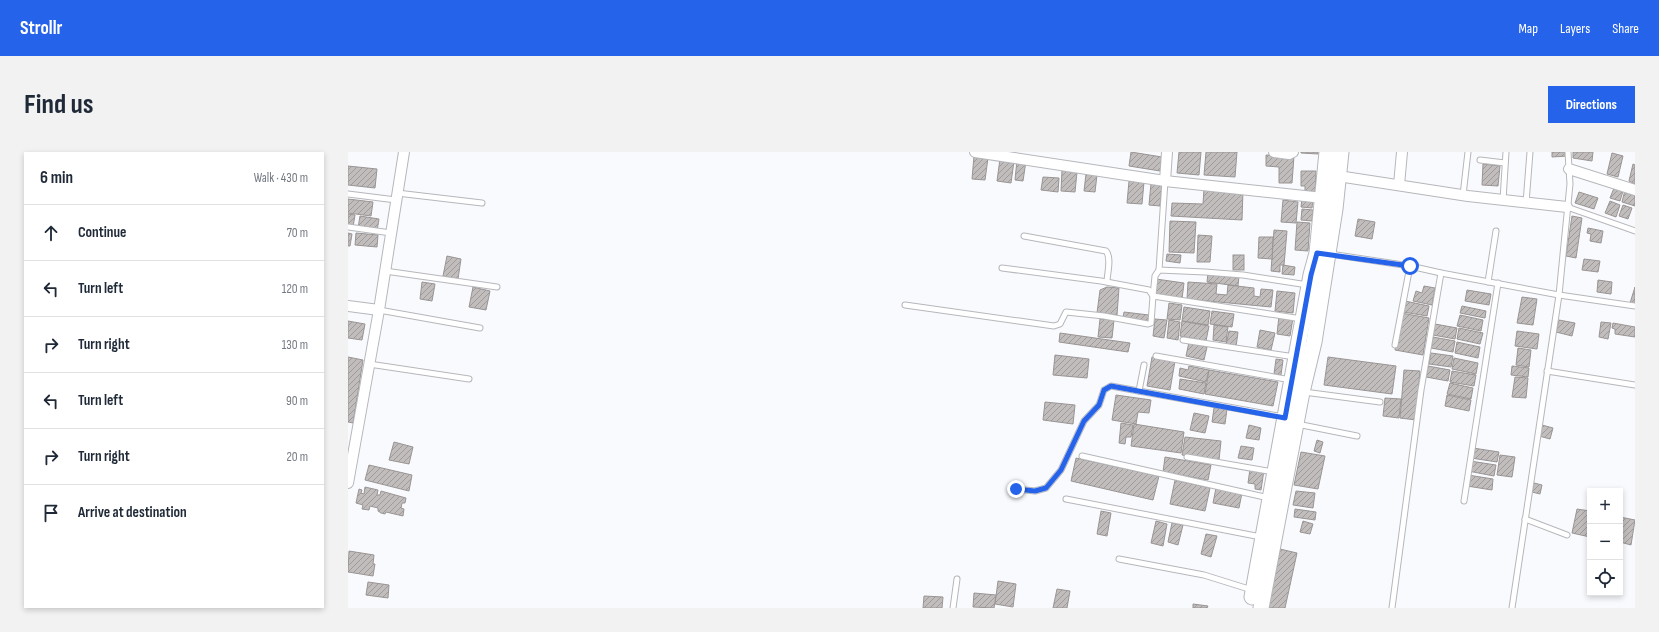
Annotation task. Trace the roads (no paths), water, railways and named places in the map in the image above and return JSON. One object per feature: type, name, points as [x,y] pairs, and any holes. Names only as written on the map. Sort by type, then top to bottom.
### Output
[{"type":"main road","points":[[1261,608],[1291,421],[1292,381],[1296,357],[1309,285],[1323,253],[1323,198],[1327,152]]},
{"type":"main road","points":[[1251,608],[1275,472],[1302,392],[1314,342],[1323,253],[1338,176],[1341,152]]},
{"type":"street","points":[[348,483],[350,456],[379,310],[404,152]]},
{"type":"street","points":[[975,152],[1165,181],[1323,198]]},
{"type":"street","points":[[1165,181],[1167,152]]},
{"type":"street","points":[[1274,152],[1288,154],[1293,152]]},
{"type":"street","points":[[1399,185],[1402,152]]},
{"type":"street","points":[[1569,170],[1635,190]]},
{"type":"street","points":[[1338,176],[1463,195],[1567,207]]},
{"type":"street","points":[[348,306],[379,310]]},
{"type":"lane","points":[[1463,195],[1468,152]]},
{"type":"lane","points":[[1503,200],[1506,152]]},
{"type":"lane","points":[[1526,203],[1530,152]]},
{"type":"lane","points":[[1512,608],[1559,296],[1570,184],[1568,152]]},
{"type":"lane","points":[[1480,160],[1505,163]]},
{"type":"lane","points":[[905,305],[1054,326],[1060,324],[1066,312],[1104,316],[1148,324],[1151,323],[1155,276],[1159,270],[1165,181]]},
{"type":"lane","points":[[348,194],[397,196],[482,203]]},
{"type":"lane","points":[[1567,207],[1635,231]]},
{"type":"lane","points":[[348,228],[391,233]]},
{"type":"lane","points":[[1488,282],[1496,231]]},
{"type":"lane","points":[[1024,236],[1106,251],[1109,253],[1107,282]]},
{"type":"lane","points":[[1323,253],[1410,266],[1559,296],[1609,301],[1635,306]]},
{"type":"lane","points":[[1395,345],[1410,266]]},
{"type":"lane","points":[[1002,268],[1107,282],[1149,290],[1153,296],[1303,319]]},
{"type":"lane","points":[[1159,270],[1206,272],[1309,285]]},
{"type":"lane","points":[[385,271],[497,287]]},
{"type":"lane","points":[[1392,608],[1421,390],[1441,273]]},
{"type":"lane","points":[[1464,501],[1498,283]]},
{"type":"lane","points":[[379,310],[480,328]]},
{"type":"lane","points":[[1183,340],[1296,357]]},
{"type":"lane","points":[[1156,356],[1292,381]]},
{"type":"lane","points":[[369,364],[469,379]]},
{"type":"lane","points":[[1139,391],[1144,366]]},
{"type":"lane","points":[[1547,371],[1635,385]]},
{"type":"lane","points":[[1016,489],[1041,490],[1046,488],[1056,476],[1084,421],[1099,405],[1104,390],[1111,386],[1291,421],[1357,436]]},
{"type":"lane","points":[[1302,392],[1380,402]]},
{"type":"lane","points":[[1082,456],[1270,498]]},
{"type":"lane","points":[[1187,457],[1275,472]]},
{"type":"lane","points":[[1066,499],[1263,537]]},
{"type":"lane","points":[[1525,519],[1567,535]]},
{"type":"lane","points":[[1119,560],[1204,575],[1253,590]]},
{"type":"lane","points":[[953,608],[957,579]]}]
